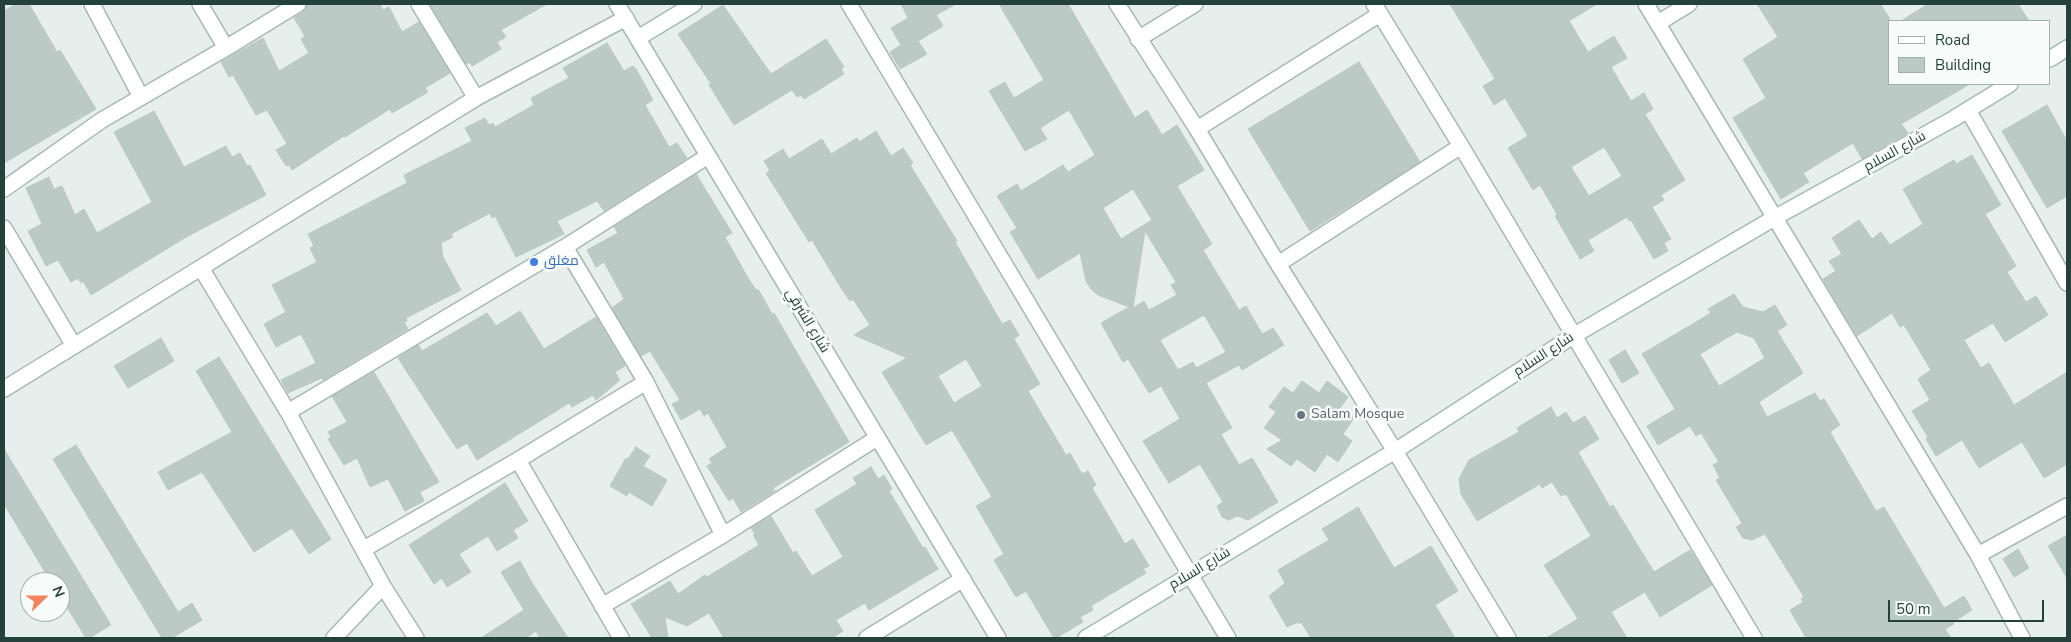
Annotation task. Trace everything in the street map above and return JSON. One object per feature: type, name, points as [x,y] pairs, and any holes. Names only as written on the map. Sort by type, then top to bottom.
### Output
[{"type":"street","points":[[92,4],[141,97]]},
{"type":"street","points":[[200,4],[226,48]]},
{"type":"street","points":[[4,189],[102,120],[298,4]]},
{"type":"street","points":[[419,4],[476,98]]},
{"type":"street","name":"شارع الشرقي","points":[[617,4],[998,638]]},
{"type":"street","points":[[638,38],[694,4]]},
{"type":"street","points":[[849,4],[1189,576],[1228,638]]},
{"type":"street","points":[[1117,4],[1197,129],[1508,638]]},
{"type":"street","points":[[1138,39],[1195,4]]},
{"type":"street","points":[[1646,4],[1978,555],[2018,637]]},
{"type":"street","points":[[1658,23],[1689,4]]},
{"type":"street","points":[[1197,129],[1377,9],[1461,146],[1754,638]]},
{"type":"street","points":[[4,389],[476,98],[626,18]]},
{"type":"street","points":[[2051,58],[2067,48]]},
{"type":"street","name":"شارع السلام","points":[[1086,638],[1395,451],[1573,336],[2008,85]]},
{"type":"street","points":[[1968,110],[2067,283]]},
{"type":"street","points":[[1278,264],[1461,146]]},
{"type":"street","points":[[288,412],[565,247],[708,156]]},
{"type":"street","points":[[4,228],[74,346]]},
{"type":"street","points":[[565,247],[646,382],[723,535]]},
{"type":"street","points":[[201,268],[288,412],[383,586],[416,638]]},
{"type":"street","points":[[364,549],[518,460],[646,382]]},
{"type":"street","points":[[602,606],[723,535],[877,438]]},
{"type":"street","points":[[518,460],[621,638]]},
{"type":"street","points":[[1978,555],[2067,506]]},
{"type":"street","points":[[867,638],[963,578]]},
{"type":"street","points":[[334,638],[383,586]]},
{"type":"building","points":[[16,4],[29,4],[57,52],[60,50],[96,109],[4,163],[4,11]]},
{"type":"building","points":[[307,4],[380,4],[383,10],[389,7],[402,32],[419,22],[450,73],[425,88],[428,92],[392,113],[390,109],[292,170],[289,165],[286,166],[276,150],[287,144],[267,110],[256,115],[233,75],[229,77],[221,62],[263,38],[279,71],[309,53],[301,39],[305,36],[294,18],[303,12]]},
{"type":"building","points":[[430,4],[547,4],[501,30],[506,37],[497,42],[501,49],[472,66],[470,62],[466,64]]},
{"type":"building","points":[[901,4],[956,4],[936,15],[943,26],[918,41],[927,54],[900,69],[890,52],[901,45],[891,28],[908,18]]},
{"type":"building","points":[[999,4],[1068,4],[1135,118],[1147,110],[1162,135],[1177,125],[1204,170],[1177,186],[1212,244],[1203,250],[1239,310],[1246,306],[1262,334],[1273,328],[1284,345],[1242,370],[1239,365],[1206,383],[1232,428],[1221,434],[1239,465],[1252,458],[1278,502],[1248,520],[1237,516],[1229,520],[1222,517],[1217,506],[1223,502],[1200,464],[1169,483],[1143,441],[1180,419],[1161,386],[1149,393],[1128,359],[1123,362],[1101,323],[1129,307],[1098,295],[1091,289],[1086,281],[1080,253],[1038,279],[1010,232],[1017,228],[997,196],[1017,184],[1021,191],[1063,165],[1068,172],[1095,155],[1069,110],[1040,128],[1047,139],[1025,151],[989,91],[1005,82],[1014,98],[1044,80]],"holes":[[[1133,189],[1152,220],[1121,239],[1103,208]],[[1145,231],[1176,282],[1171,285],[1177,295],[1149,310],[1144,301],[1133,308]],[[1204,315],[1226,352],[1196,368],[1193,362],[1178,370],[1160,340]]]},
{"type":"building","points":[[1450,4],[1597,4],[1569,21],[1588,52],[1614,36],[1627,58],[1611,67],[1631,101],[1644,93],[1653,109],[1645,114],[1685,180],[1661,195],[1664,200],[1652,207],[1671,239],[1664,243],[1668,251],[1654,259],[1631,220],[1629,221],[1627,217],[1588,240],[1594,251],[1580,259],[1555,216],[1557,214],[1540,185],[1533,190],[1508,148],[1528,136],[1505,98],[1494,105],[1483,86],[1495,79]],"holes":[[[1604,147],[1622,176],[1589,196],[1571,167]]]},
{"type":"building","points":[[1757,4],[1880,4],[1890,19],[1888,20],[1888,85],[1968,85],[1901,124],[1908,133],[1862,159],[1853,143],[1803,173],[1809,182],[1781,199],[1733,118],[1766,98],[1743,59],[1778,37]]},
{"type":"building","points":[[1928,4],[2018,4],[2028,20],[1903,20]]},
{"type":"building","points":[[723,5],[771,74],[826,39],[844,67],[841,69],[844,74],[804,99],[801,95],[797,97],[792,90],[734,125],[709,85],[711,84],[678,34]]},
{"type":"building","points":[[607,43],[624,71],[633,66],[636,69],[653,100],[645,105],[669,147],[677,143],[687,158],[604,211],[597,201],[557,221],[564,234],[516,257],[495,216],[492,218],[490,213],[451,234],[453,237],[441,243],[443,257],[461,290],[406,318],[407,321],[404,322],[408,329],[323,380],[322,378],[288,393],[281,380],[316,363],[301,334],[276,347],[264,324],[286,312],[272,285],[317,262],[310,248],[314,246],[308,234],[407,183],[404,175],[472,141],[465,128],[485,118],[489,125],[493,123],[495,127],[534,105],[531,98],[569,78],[563,68]]},
{"type":"building","points":[[1359,62],[1420,162],[1310,231],[1248,129]]},
{"type":"building","points":[[2047,105],[2067,141],[2067,196],[2047,208],[2002,131]]},
{"type":"building","points":[[154,111],[184,167],[226,146],[232,157],[240,153],[247,166],[250,165],[266,195],[188,236],[91,295],[83,281],[81,283],[78,278],[71,282],[58,260],[46,266],[28,231],[42,224],[26,188],[49,177],[54,189],[62,186],[75,215],[84,209],[97,233],[152,202],[114,132]]},
{"type":"building","points":[[876,131],[891,156],[903,148],[913,163],[910,165],[957,241],[955,242],[1002,324],[1010,320],[1019,335],[1014,339],[1040,384],[1028,391],[1066,455],[1070,453],[1082,474],[1088,471],[1096,485],[1092,488],[1125,544],[1133,539],[1149,566],[1143,569],[1146,573],[1091,606],[1093,610],[1080,617],[1083,622],[1056,638],[1054,638],[1026,591],[1016,597],[994,560],[1004,554],[976,506],[992,497],[952,430],[926,445],[882,372],[907,358],[854,335],[870,325],[853,299],[850,301],[841,288],[812,240],[809,242],[766,173],[770,171],[764,161],[783,149],[789,159],[822,139],[831,154],[857,138],[859,142]],"holes":[[[966,359],[982,386],[954,403],[938,376]]]},
{"type":"building","points":[[1972,155],[2001,205],[1985,214],[2016,266],[2007,272],[2026,302],[2036,296],[2048,315],[2005,342],[1993,323],[1964,340],[1981,368],[1989,363],[2014,405],[2067,372],[2067,464],[2044,478],[2022,442],[1979,468],[1962,440],[1936,456],[1926,439],[1928,437],[1912,411],[1930,400],[1918,379],[1931,370],[1904,325],[1900,327],[1892,313],[1857,336],[1823,279],[1836,271],[1829,261],[1842,254],[1832,238],[1859,220],[1872,239],[1881,232],[1890,245],[1923,224],[1903,189],[1954,160],[1956,164]]},
{"type":"building","points":[[696,174],[732,233],[725,237],[748,278],[756,290],[758,289],[772,314],[774,313],[849,442],[773,488],[775,491],[741,512],[733,498],[729,501],[707,466],[712,463],[709,459],[727,447],[708,413],[704,416],[700,409],[681,420],[672,404],[680,400],[650,351],[641,356],[612,308],[624,299],[604,262],[596,267],[587,250],[618,233],[614,227]]},
{"type":"building","points":[[1734,294],[1743,307],[1763,312],[1775,305],[1787,325],[1777,331],[1803,373],[1759,402],[1767,417],[1815,393],[1820,401],[1824,399],[1840,425],[1830,432],[1876,511],[1884,507],[1944,608],[1964,596],[1972,610],[1945,629],[1951,638],[1806,638],[1790,610],[1803,602],[1801,599],[1804,597],[1765,534],[1752,540],[1743,538],[1736,527],[1742,523],[1716,480],[1720,478],[1713,465],[1719,462],[1701,433],[1696,436],[1690,426],[1658,445],[1647,426],[1675,409],[1642,354],[1711,313],[1708,309]],"holes":[[[1737,332],[1754,338],[1765,358],[1719,386],[1700,354]]]},
{"type":"building","points":[[520,311],[544,349],[596,317],[625,366],[615,372],[620,380],[596,400],[593,395],[572,407],[569,403],[477,460],[467,443],[457,449],[398,358],[418,345],[422,351],[487,313],[496,326]]},
{"type":"building","points":[[161,338],[174,361],[128,388],[114,366]]},
{"type":"building","points":[[1625,350],[1639,373],[1622,383],[1609,360]]},
{"type":"building","points":[[219,357],[331,539],[309,554],[292,528],[254,552],[202,472],[168,490],[158,472],[232,432],[196,371]]},
{"type":"building","points":[[374,372],[439,482],[420,492],[424,501],[405,511],[388,479],[370,487],[357,458],[344,465],[328,439],[331,437],[328,432],[347,422],[332,396]]},
{"type":"building","points":[[1302,381],[1319,393],[1327,381],[1348,397],[1340,408],[1354,418],[1343,434],[1352,441],[1338,462],[1327,454],[1315,472],[1297,459],[1291,466],[1267,449],[1282,440],[1264,428],[1276,412],[1269,407],[1284,387],[1293,393]]},
{"type":"building","points":[[1551,407],[1557,418],[1566,412],[1573,423],[1585,416],[1599,439],[1578,452],[1610,507],[1613,505],[1654,572],[1690,550],[1712,585],[1660,617],[1645,592],[1611,612],[1627,638],[1546,638],[1578,619],[1544,565],[1591,536],[1566,494],[1561,496],[1552,482],[1542,488],[1540,484],[1477,521],[1461,494],[1459,479],[1469,460],[1519,432],[1517,428]]},
{"type":"building","points":[[76,445],[178,612],[192,603],[202,620],[172,638],[162,638],[53,459]]},
{"type":"building","points":[[636,447],[650,456],[643,466],[667,480],[652,506],[629,492],[627,496],[610,486],[626,458],[628,459]]},
{"type":"building","points":[[4,449],[111,625],[86,638],[70,612],[70,572],[45,572],[4,504]]},
{"type":"building","points":[[871,467],[878,479],[884,475],[892,489],[889,491],[923,548],[925,547],[938,569],[869,610],[865,603],[836,620],[843,631],[832,638],[724,638],[709,613],[687,626],[665,617],[668,638],[652,638],[631,604],[670,581],[678,594],[705,575],[707,577],[759,545],[751,528],[771,516],[793,553],[796,551],[812,576],[843,557],[815,510],[857,484],[853,478]]},
{"type":"building","points":[[505,483],[528,521],[513,530],[518,538],[497,551],[488,536],[459,554],[471,572],[447,587],[442,578],[434,584],[409,545]]},
{"type":"building","points":[[1358,507],[1394,568],[1431,546],[1458,591],[1435,605],[1455,638],[1311,638],[1301,622],[1287,627],[1269,596],[1285,583],[1278,570],[1329,540],[1322,529]]},
{"type":"building","points":[[2067,535],[2067,578],[2048,546]]},
{"type":"building","points":[[2018,549],[2029,568],[2014,577],[2003,559]]},
{"type":"building","points":[[520,561],[568,638],[540,638],[536,631],[526,638],[481,638],[524,610],[501,572]]},
{"type":"place","name":"مغلق","points":[[534,262]]},
{"type":"place","name":"Salam Mosque","points":[[1301,415]]}]
